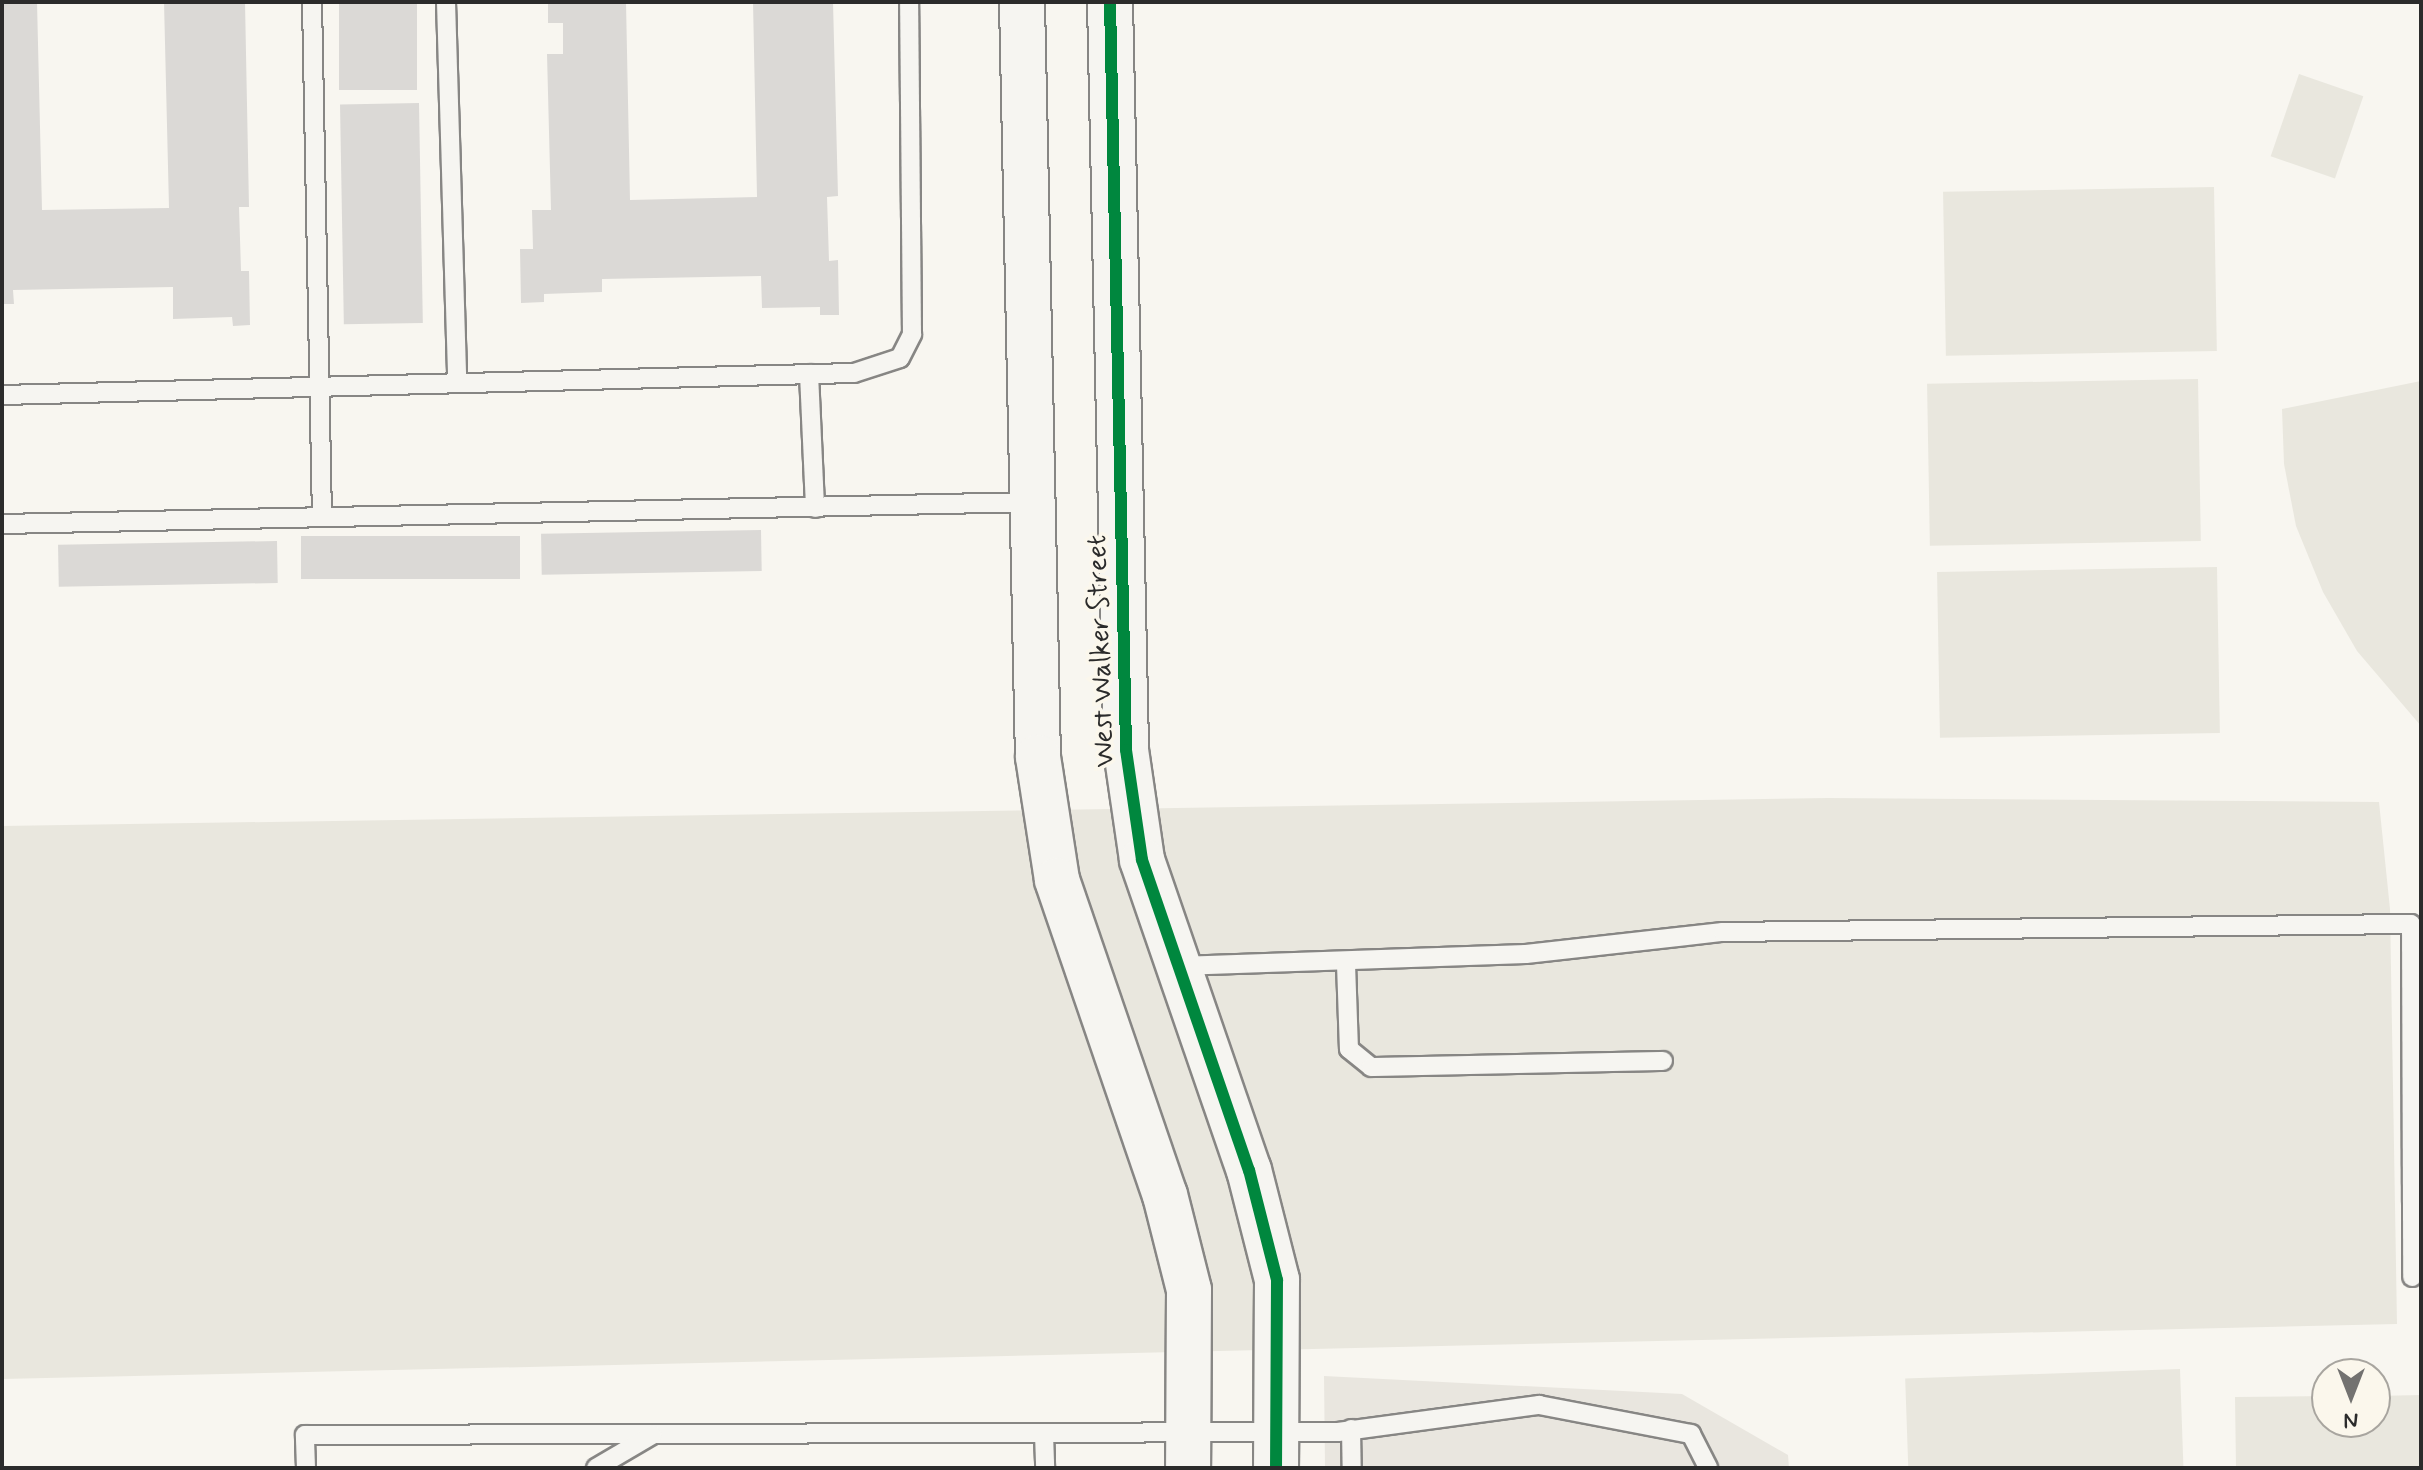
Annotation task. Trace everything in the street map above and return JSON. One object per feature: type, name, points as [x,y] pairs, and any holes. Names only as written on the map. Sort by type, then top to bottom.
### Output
[{"type":"street","points":[[1022,2],[1038,757],[1057,880],[1165,1195],[1189,1290],[1188,1451]]},
{"type":"street","name":"West Walker Street","points":[[1110,2],[1126,750],[1142,860],[1176,966],[1249,1170],[1277,1280],[1276,1448]]},
{"type":"lane","points":[[312,2],[322,517]]},
{"type":"lane","points":[[446,2],[457,383]]},
{"type":"lane","points":[[2,395],[854,373],[900,358],[912,334],[909,2]]},
{"type":"lane","points":[[809,374],[815,508]]},
{"type":"lane","points":[[2,524],[1033,502]]},
{"type":"lane","points":[[1176,966],[1346,964],[1526,954],[1723,932],[2411,924],[2412,1277]]},
{"type":"lane","points":[[1346,964],[1349,1049],[1371,1067],[1663,1061]]},
{"type":"lane","points":[[306,1468],[305,1435],[1044,1434],[1188,1451],[1276,1448],[1351,1429],[1539,1405],[1691,1434],[1708,1468]]},
{"type":"lane","points":[[1351,1429],[1352,1468]]},
{"type":"lane","points":[[596,1468],[654,1434]]},
{"type":"lane","points":[[1044,1434],[1045,1468]]},
{"type":"shaded area","points":[[2299,74],[2363,96],[2335,178],[2271,156]]},
{"type":"shaded area","points":[[2214,187],[2217,351],[1946,356],[1943,192]]},
{"type":"shaded area","points":[[2198,379],[2201,541],[1930,546],[1927,384]]},
{"type":"shaded area","points":[[2421,381],[2421,726],[2357,651],[2323,592],[2296,526],[2284,464],[2282,409]]},
{"type":"shaded area","points":[[2217,567],[2220,733],[1940,738],[1937,572]]},
{"type":"shaded area","points":[[1828,798],[2379,802],[2390,909],[2397,1324],[2,1379],[2,826]]},
{"type":"shaded area","points":[[2180,1369],[2183,1468],[1908,1468],[1905,1379]]},
{"type":"shaded area","points":[[1324,1376],[1682,1394],[1788,1455],[1789,1468],[1325,1468]]},
{"type":"shaded area","points":[[2421,1395],[2421,1468],[2236,1468],[2235,1397],[2311,1396],[2311,1438],[2391,1438],[2391,1396]]},
{"type":"building","points":[[2,2],[37,2],[42,210],[169,208],[164,2],[245,2],[249,207],[239,207],[241,271],[249,271],[250,325],[233,326],[232,317],[173,319],[173,287],[13,290],[14,304],[2,304]]},
{"type":"building","points":[[339,2],[417,2],[417,90],[339,90]]},
{"type":"building","points":[[548,2],[626,2],[630,200],[757,197],[753,2],[833,2],[838,196],[827,197],[829,261],[838,260],[839,315],[820,315],[820,307],[762,308],[761,276],[602,279],[602,292],[544,294],[544,302],[521,303],[520,249],[533,249],[532,210],[551,210],[547,54],[563,54],[563,23],[548,23]]},
{"type":"building","points":[[419,103],[423,323],[344,324],[340,104]]},
{"type":"building","points":[[761,530],[762,571],[542,575],[541,534]]},
{"type":"building","points":[[301,536],[520,536],[520,579],[301,579]]},
{"type":"building","points":[[277,541],[278,583],[59,587],[58,545]]},
{"type":"cycle path","points":[[1110,2],[1126,750],[1142,860],[1249,1170],[1277,1280],[1276,1468]]}]
